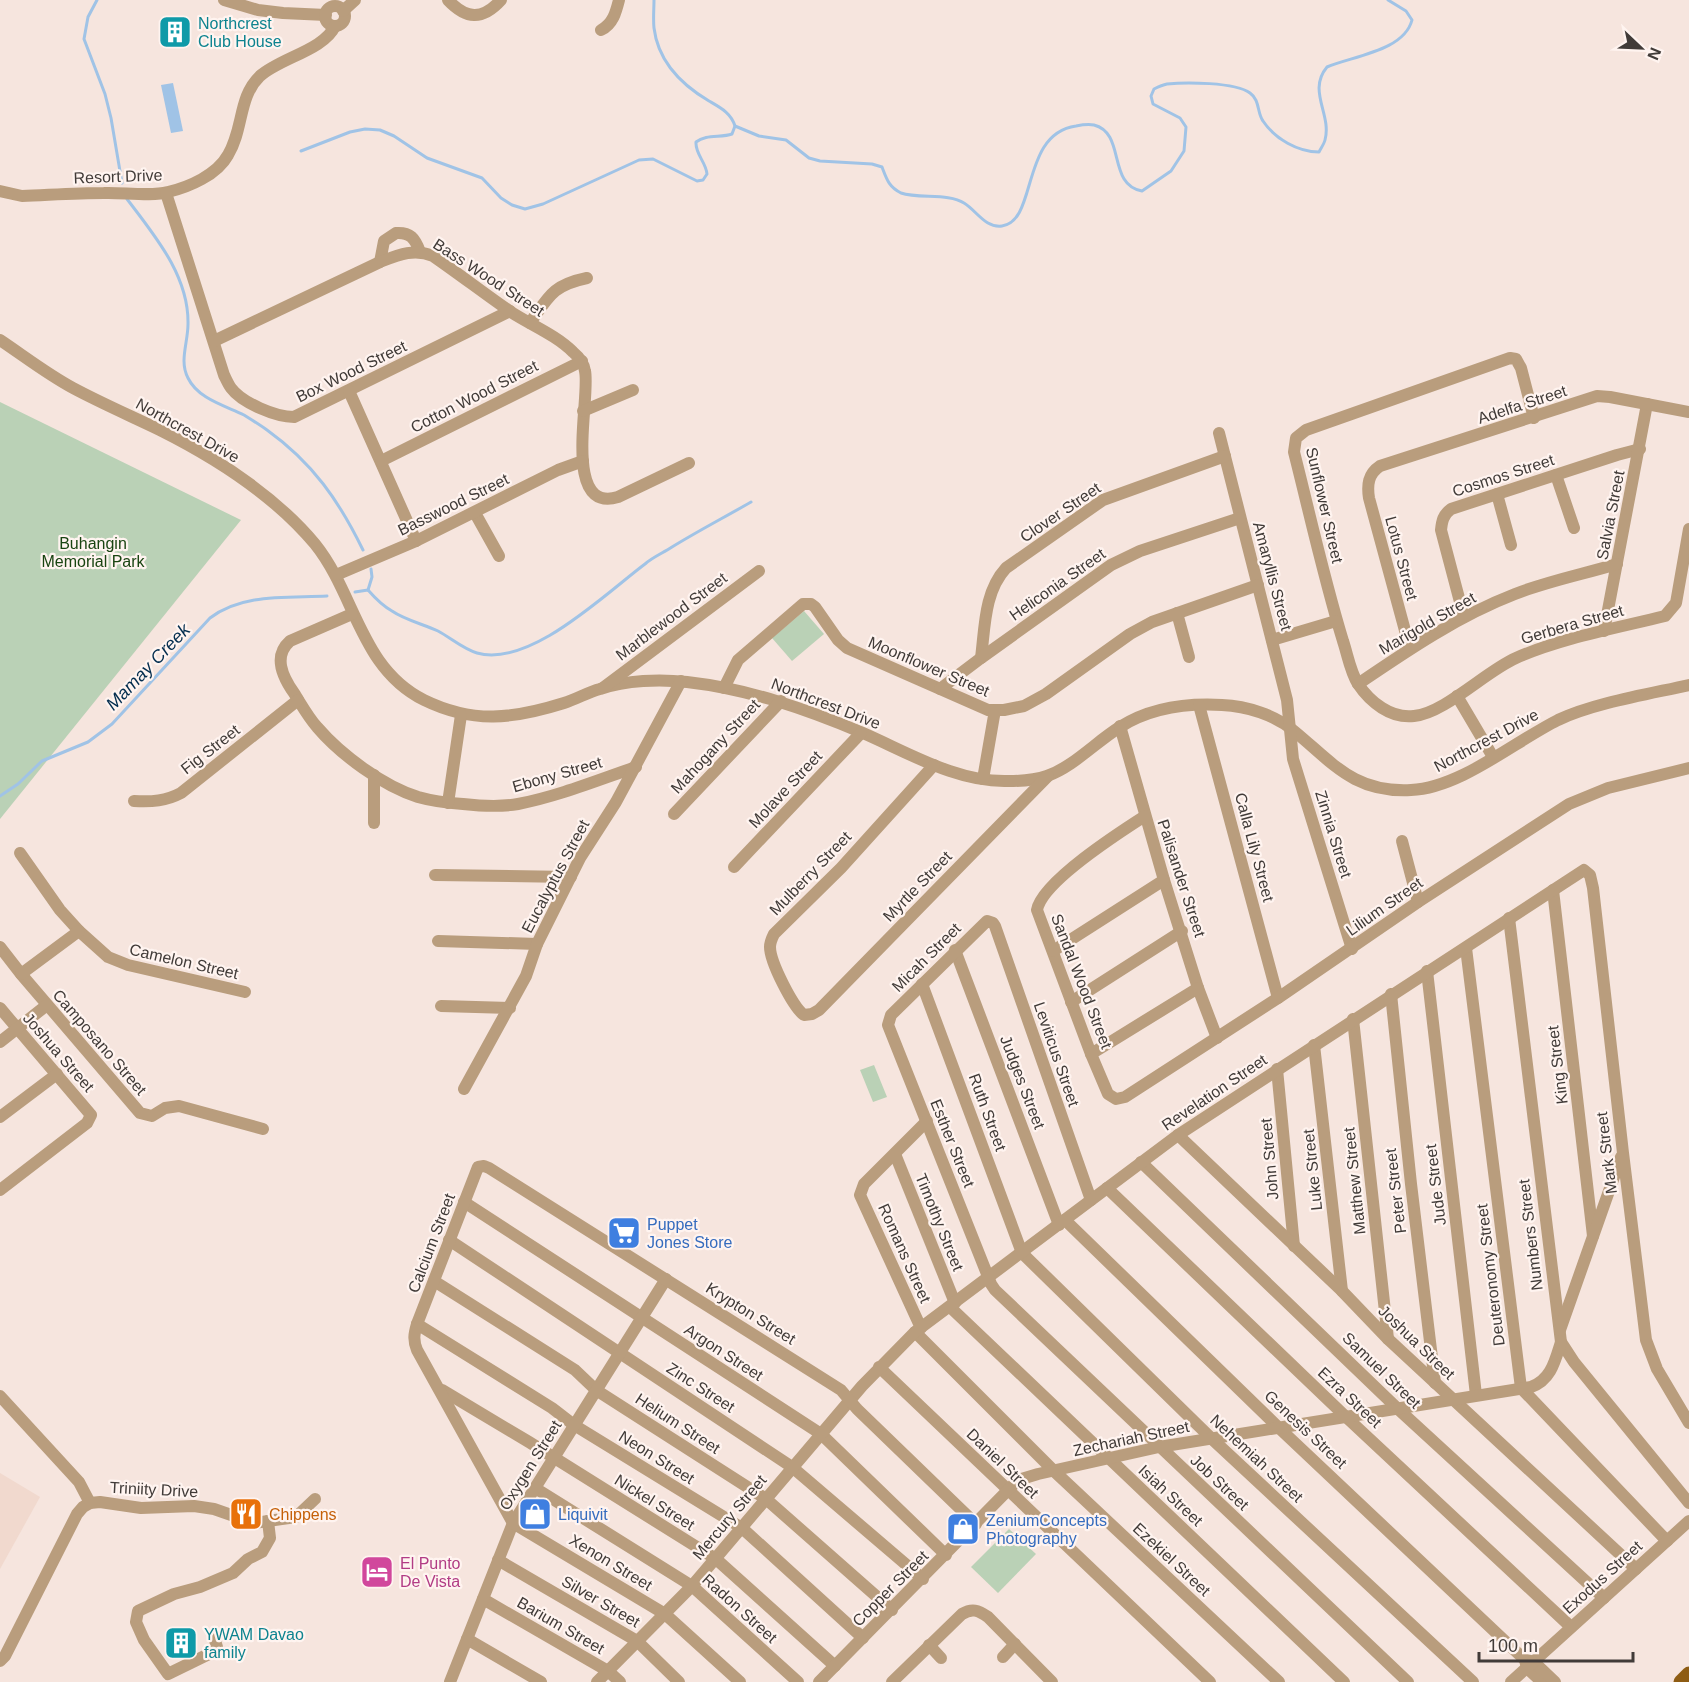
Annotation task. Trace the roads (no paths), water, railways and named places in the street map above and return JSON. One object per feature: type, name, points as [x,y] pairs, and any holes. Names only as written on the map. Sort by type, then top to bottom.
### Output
[{"type":"main road","points":[[1681,1682],[1689,1674]]},
{"type":"street","points":[[224,0],[258,10],[326,15]]},
{"type":"street","points":[[343,11],[356,0]]},
{"type":"street","points":[[448,0],[465,15],[485,13],[501,0]]},
{"type":"street","points":[[601,30],[608,27],[613,19],[619,0]]},
{"type":"street","points":[[339,7],[343,11],[345,17],[343,22],[334,26],[328,22],[326,15],[328,10],[339,7]]},
{"type":"street","name":"Resort Drive","points":[[0,191],[22,195],[166,193],[211,174],[226,159],[235,143],[246,94],[253,84],[268,70],[325,39],[334,26]]},
{"type":"street","name":"Box Wood Street","points":[[166,193],[224,375],[231,388],[239,396],[282,417],[294,417],[349,392],[510,311]]},
{"type":"street","points":[[380,262],[384,241],[396,233],[414,237],[420,252]]},
{"type":"street","name":"Bass Wood Street","points":[[214,341],[380,262],[401,254],[420,252],[433,256],[510,311],[561,342],[582,361]]},
{"type":"street","points":[[530,324],[552,292],[562,285],[587,278]]},
{"type":"street","name":"Northcrest Drive","points":[[0,340],[74,389],[163,432],[220,463],[269,500],[297,524],[336,575],[363,636],[389,675],[402,688],[437,706],[462,715],[491,718],[540,710],[604,687],[646,681],[681,681],[780,701],[934,765],[1002,782],[1048,776],[1120,726],[1145,714],[1170,707],[1224,705],[1253,710],[1276,719],[1292,729],[1334,767],[1366,785],[1386,789],[1413,790],[1436,786],[1456,779],[1557,721],[1576,713],[1689,685]]},
{"type":"street","name":"Sunflower Street","points":[[1457,696],[1422,714],[1401,715],[1373,702],[1358,684],[1336,621],[1294,452],[1296,438],[1306,430],[1510,358],[1516,359],[1521,368],[1534,418]]},
{"type":"street","points":[[582,361],[586,371],[583,461],[593,494],[612,499],[689,463]]},
{"type":"street","name":"Cotton Wood Street","points":[[381,461],[582,361]]},
{"type":"street","points":[[583,411],[633,390]]},
{"type":"street","points":[[349,392],[416,541]]},
{"type":"street","name":"Adelfa Street","points":[[1371,476],[1380,466],[1597,396],[1689,412]]},
{"type":"street","name":"Salvia Street","points":[[1604,631],[1647,404]]},
{"type":"street","name":"Amaryllis Street","points":[[1219,433],[1272,640],[1292,729]]},
{"type":"street","name":"Cosmos Street","points":[[1464,617],[1441,530],[1443,518],[1451,509],[1617,454],[1640,449]]},
{"type":"street","name":"Clover Street","points":[[981,658],[990,596],[997,578],[1005,568],[1103,500],[1225,456]]},
{"type":"street","name":"Basswood Street","points":[[336,575],[416,541],[558,470],[583,461]]},
{"type":"street","points":[[1556,475],[1574,528]]},
{"type":"street","name":"Lotus Street","points":[[1371,476],[1367,489],[1369,498],[1410,649]]},
{"type":"street","points":[[1497,494],[1511,545]]},
{"type":"street","points":[[475,513],[499,556]]},
{"type":"street","name":"Heliconia Street","points":[[940,689],[1111,565],[1140,551],[1240,518]]},
{"type":"street","name":"Gerbera Street","points":[[1457,696],[1515,658],[1604,631],[1665,616],[1676,603],[1689,529]]},
{"type":"street","name":"Marigold Street","points":[[1358,684],[1410,649],[1464,617],[1516,594],[1617,564]]},
{"type":"street","name":"Marblewood Street","points":[[604,687],[759,571]]},
{"type":"street","name":"Moonflower Street","points":[[724,688],[733,667],[745,652],[803,603],[807,603],[815,607],[838,640],[847,648],[988,710],[1004,710],[1024,706],[1046,694],[1130,634],[1152,622],[1258,585]]},
{"type":"street","points":[[1177,613],[1189,657]]},
{"type":"street","name":"Ebony Street","points":[[352,614],[290,640],[282,648],[279,656],[291,689],[316,726],[332,742],[374,775],[393,786],[419,797],[448,802],[478,806],[516,805],[636,767]]},
{"type":"street","points":[[1272,640],[1336,621]]},
{"type":"street","name":"Eucalyptus Street","points":[[465,1089],[526,976],[537,944],[589,841],[616,802],[681,681]]},
{"type":"street","points":[[1457,696],[1494,757]]},
{"type":"street","name":"Fig Street","points":[[134,801],[160,801],[171,799],[181,793],[298,700]]},
{"type":"street","name":"Mahogany Street","points":[[674,814],[780,701]]},
{"type":"street","name":"Calla Lily Street","points":[[1199,705],[1278,998]]},
{"type":"street","points":[[983,779],[995,710]]},
{"type":"street","points":[[448,802],[462,715]]},
{"type":"street","name":"Palisander Street","points":[[1120,726],[1164,880],[1182,931],[1198,988],[1217,1038]]},
{"type":"street","name":"Zinnia Street","points":[[1292,729],[1293,759],[1352,949]]},
{"type":"street","name":"Molave Street","points":[[734,867],[861,733]]},
{"type":"street","name":"Mulberry Street","points":[[808,1016],[798,1010],[775,965],[770,940],[841,868],[934,765]]},
{"type":"street","name":"Lilium Street","points":[[1112,1097],[1120,1099],[1125,1097],[1569,804],[1608,788],[1689,768]]},
{"type":"street","points":[[374,775],[374,823]]},
{"type":"street","name":"Myrtle Street","points":[[808,1016],[819,1010],[1048,776]]},
{"type":"street","name":"Sandal Wood Street","points":[[1112,1097],[1108,1094],[1091,1054],[1037,910],[1041,898],[1083,859],[1145,816]]},
{"type":"street","points":[[1402,841],[1418,902]]},
{"type":"street","name":"Camelon Street","points":[[20,854],[78,931],[114,961],[245,992]]},
{"type":"street","name":"Revelation Street","points":[[879,1367],[918,1330],[1178,1135],[1391,994],[1466,948],[1582,871],[1586,871]]},
{"type":"street","name":"Mark Street","points":[[1586,871],[1590,875],[1593,888],[1646,1340],[1658,1369],[1689,1423]]},
{"type":"street","points":[[435,875],[571,878]]},
{"type":"street","points":[[1053,951],[1164,880]]},
{"type":"street","name":"King Street","points":[[1553,890],[1593,1236]]},
{"type":"street","name":"Numbers Street","points":[[1509,918],[1560,1337],[1574,1362],[1689,1503]]},
{"type":"street","name":"Micah Street","points":[[888,1022],[891,1015],[983,922],[990,921]]},
{"type":"street","name":"Leviticus Street","points":[[990,921],[995,927],[1091,1200]]},
{"type":"street","points":[[21,974],[78,931]]},
{"type":"street","points":[[1071,1002],[1182,931]]},
{"type":"street","points":[[438,941],[537,944]]},
{"type":"street","name":"Camposano Street","points":[[0,947],[140,1113],[152,1116],[165,1108],[179,1106],[262,1129]]},
{"type":"street","name":"Deuteronomy Street","points":[[1466,948],[1521,1388]]},
{"type":"street","name":"Judges Street","points":[[955,950],[1062,1223]]},
{"type":"street","name":"Jude Street","points":[[1427,971],[1476,1395]]},
{"type":"street","name":"Ruth Street","points":[[922,984],[1022,1252]]},
{"type":"street","points":[[1091,1054],[1198,988]]},
{"type":"street","name":"Peter Street","points":[[1391,994],[1411,1184],[1436,1383]]},
{"type":"street","points":[[0,1042],[47,1005]]},
{"type":"street","points":[[441,1006],[510,1008]]},
{"type":"street","name":"Joshua Street","points":[[0,1008],[89,1112],[90,1118],[87,1123],[0,1190]]},
{"type":"street","name":"Matthew Street","points":[[1353,1019],[1388,1339]]},
{"type":"street","name":"Esther Street","points":[[888,1022],[989,1278]]},
{"type":"street","name":"Luke Street","points":[[1314,1045],[1342,1291]]},
{"type":"street","name":"John Street","points":[[1277,1069],[1294,1246]]},
{"type":"street","points":[[0,1117],[57,1074]]},
{"type":"street","points":[[894,1154],[927,1121]]},
{"type":"street","name":"Joshua Street","points":[[1178,1135],[1342,1291],[1388,1339],[1636,1569]]},
{"type":"street","name":"Zechariah Street","points":[[1008,1491],[1018,1480],[1159,1447],[1537,1384],[1544,1380],[1554,1364],[1560,1337],[1593,1236],[1623,1153]]},
{"type":"street","name":"Romans Street","points":[[894,1154],[864,1185],[861,1191],[862,1199],[918,1330]]},
{"type":"street","name":"Timothy Street","points":[[894,1154],[952,1305]]},
{"type":"street","name":"Samuel Street","points":[[1141,1162],[1397,1408],[1604,1598]]},
{"type":"street","name":"Calcium Street","points":[[416,1330],[476,1171],[481,1166]]},
{"type":"street","name":"Krypton Street","points":[[481,1166],[489,1168],[841,1390],[857,1409],[976,1524]]},
{"type":"street","name":"Ezra Street","points":[[1107,1188],[1571,1627]]},
{"type":"street","name":"Argon Street","points":[[464,1202],[821,1434],[946,1555]]},
{"type":"street","name":"Genesis Street","points":[[1062,1223],[1529,1663],[1555,1682]]},
{"type":"street","name":"Zinc Street","points":[[449,1240],[792,1467],[923,1579]]},
{"type":"street","name":"Nehemiah Street","points":[[1022,1252],[1211,1438],[1473,1682]]},
{"type":"street","name":"Job Street","points":[[989,1278],[996,1290],[1408,1682]]},
{"type":"street","name":"Oxygen Street","points":[[451,1682],[513,1523],[666,1279]]},
{"type":"street","name":"Helium Street","points":[[434,1281],[575,1370],[596,1390],[766,1499],[892,1610]]},
{"type":"street","name":"Isiah Street","points":[[952,1305],[1109,1459],[1344,1682]]},
{"type":"street","points":[[416,1330],[417,1350],[513,1523]]},
{"type":"street","name":"Neon Street","points":[[416,1330],[552,1408],[574,1425],[742,1528],[864,1638]]},
{"type":"street","name":"Ezekiel Street","points":[[918,1330],[1054,1471],[1279,1682]]},
{"type":"street","name":"Mercury Street","points":[[597,1682],[692,1586],[879,1367]]},
{"type":"street","name":"Daniel Street","points":[[879,1367],[1210,1682]]},
{"type":"street","points":[[1521,1388],[1667,1541]]},
{"type":"street","name":"Nickel Street","points":[[440,1389],[716,1559],[836,1666]]},
{"type":"street","points":[[0,1396],[79,1482],[90,1503],[82,1507],[77,1514],[5,1656],[0,1661]]},
{"type":"street","name":"Radon Street","points":[[535,1488],[692,1586],[798,1682]]},
{"type":"street","name":"Copper Street","points":[[819,1682],[1008,1491]]},
{"type":"street","name":"Triniity Drive","points":[[90,1503],[100,1502],[141,1508],[194,1506],[214,1509],[254,1523],[296,1517],[315,1499]]},
{"type":"street","points":[[213,1634],[217,1647],[213,1652],[168,1674],[144,1640],[136,1622],[138,1611],[174,1594],[200,1587],[233,1573],[248,1559],[262,1552],[270,1538],[268,1521]]},
{"type":"street","name":"Exodus Street","points":[[1510,1682],[1689,1521]]},
{"type":"street","name":"Xenon Street","points":[[513,1523],[664,1614],[740,1682]]},
{"type":"street","name":"Silver Street","points":[[498,1560],[637,1641],[679,1682]]},
{"type":"street","name":"Barium Street","points":[[483,1599],[608,1671],[620,1682]]},
{"type":"street","points":[[892,1682],[962,1614],[975,1610],[988,1617],[1052,1682]]},
{"type":"street","points":[[467,1639],[541,1682]]},
{"type":"street","points":[[1003,1657],[1015,1644]]},
{"type":"street","points":[[929,1645],[941,1658]]},
{"type":"street","name":"Genesis Street","points":[[1529,1663],[1542,1682]]},
{"type":"water","points":[[173,83],[183,131],[171,133],[161,85]]},
{"type":"waterway","points":[[97,0],[88,17],[84,39],[105,94],[122,183]]},
{"type":"waterway","points":[[654,0],[656,40],[666,61],[681,80],[728,114],[735,126],[759,136],[786,140],[809,158],[882,167],[889,183],[901,193],[958,200],[969,206],[986,222],[996,226],[1013,221],[1021,209],[1037,160],[1046,144],[1058,132],[1076,126],[1094,125],[1104,130],[1110,138],[1124,179],[1131,187],[1142,191],[1171,171],[1184,151],[1186,127],[1180,118],[1153,104],[1151,96],[1154,89],[1165,84],[1210,84],[1243,89],[1253,96],[1261,118],[1280,139],[1303,150],[1319,152],[1325,142],[1326,130],[1319,85],[1321,76],[1327,67],[1388,46],[1399,39],[1412,20],[1406,11],[1388,0]]},
{"type":"waterway","points":[[301,151],[350,132],[365,129],[380,130],[394,136],[427,158],[482,178],[501,198],[525,209],[543,204],[639,160],[653,159],[697,181],[703,180],[707,174],[696,142],[704,138],[732,134],[735,126]]},
{"type":"waterway","points":[[127,199],[159,242],[177,273],[183,289],[188,324],[184,365],[188,378],[205,397],[262,426],[298,456],[334,499],[363,550]]},
{"type":"waterway","points":[[368,590],[385,607],[438,631],[477,653],[498,655],[520,650],[566,625],[651,559],[751,502]]},
{"type":"waterway","points":[[368,590],[372,577],[371,569]]},
{"type":"waterway","name":"Mamay Creek","points":[[355,592],[368,590]]},
{"type":"waterway","name":"Mamay Creek","points":[[0,796],[18,784],[42,761],[88,742],[112,724],[210,618],[223,610],[236,604],[266,598],[327,596]]},
{"type":"place","name":"Northcrest Club House","points":[[175,32]]},
{"type":"place","name":"Puppet Jones Store","points":[[624,1233]]},
{"type":"place","name":"Chippens","points":[[246,1514]]},
{"type":"place","name":"Liquivit","points":[[535,1514]]},
{"type":"place","name":"ZeniumConcepts Photography","points":[[963,1529]]},
{"type":"place","name":"El Punto De Vista","points":[[377,1572]]},
{"type":"place","name":"YWAM Davao family","points":[[181,1643]]},
{"type":"park label","name":"Buhangin Memorial Park","points":[[93,552]]}]
